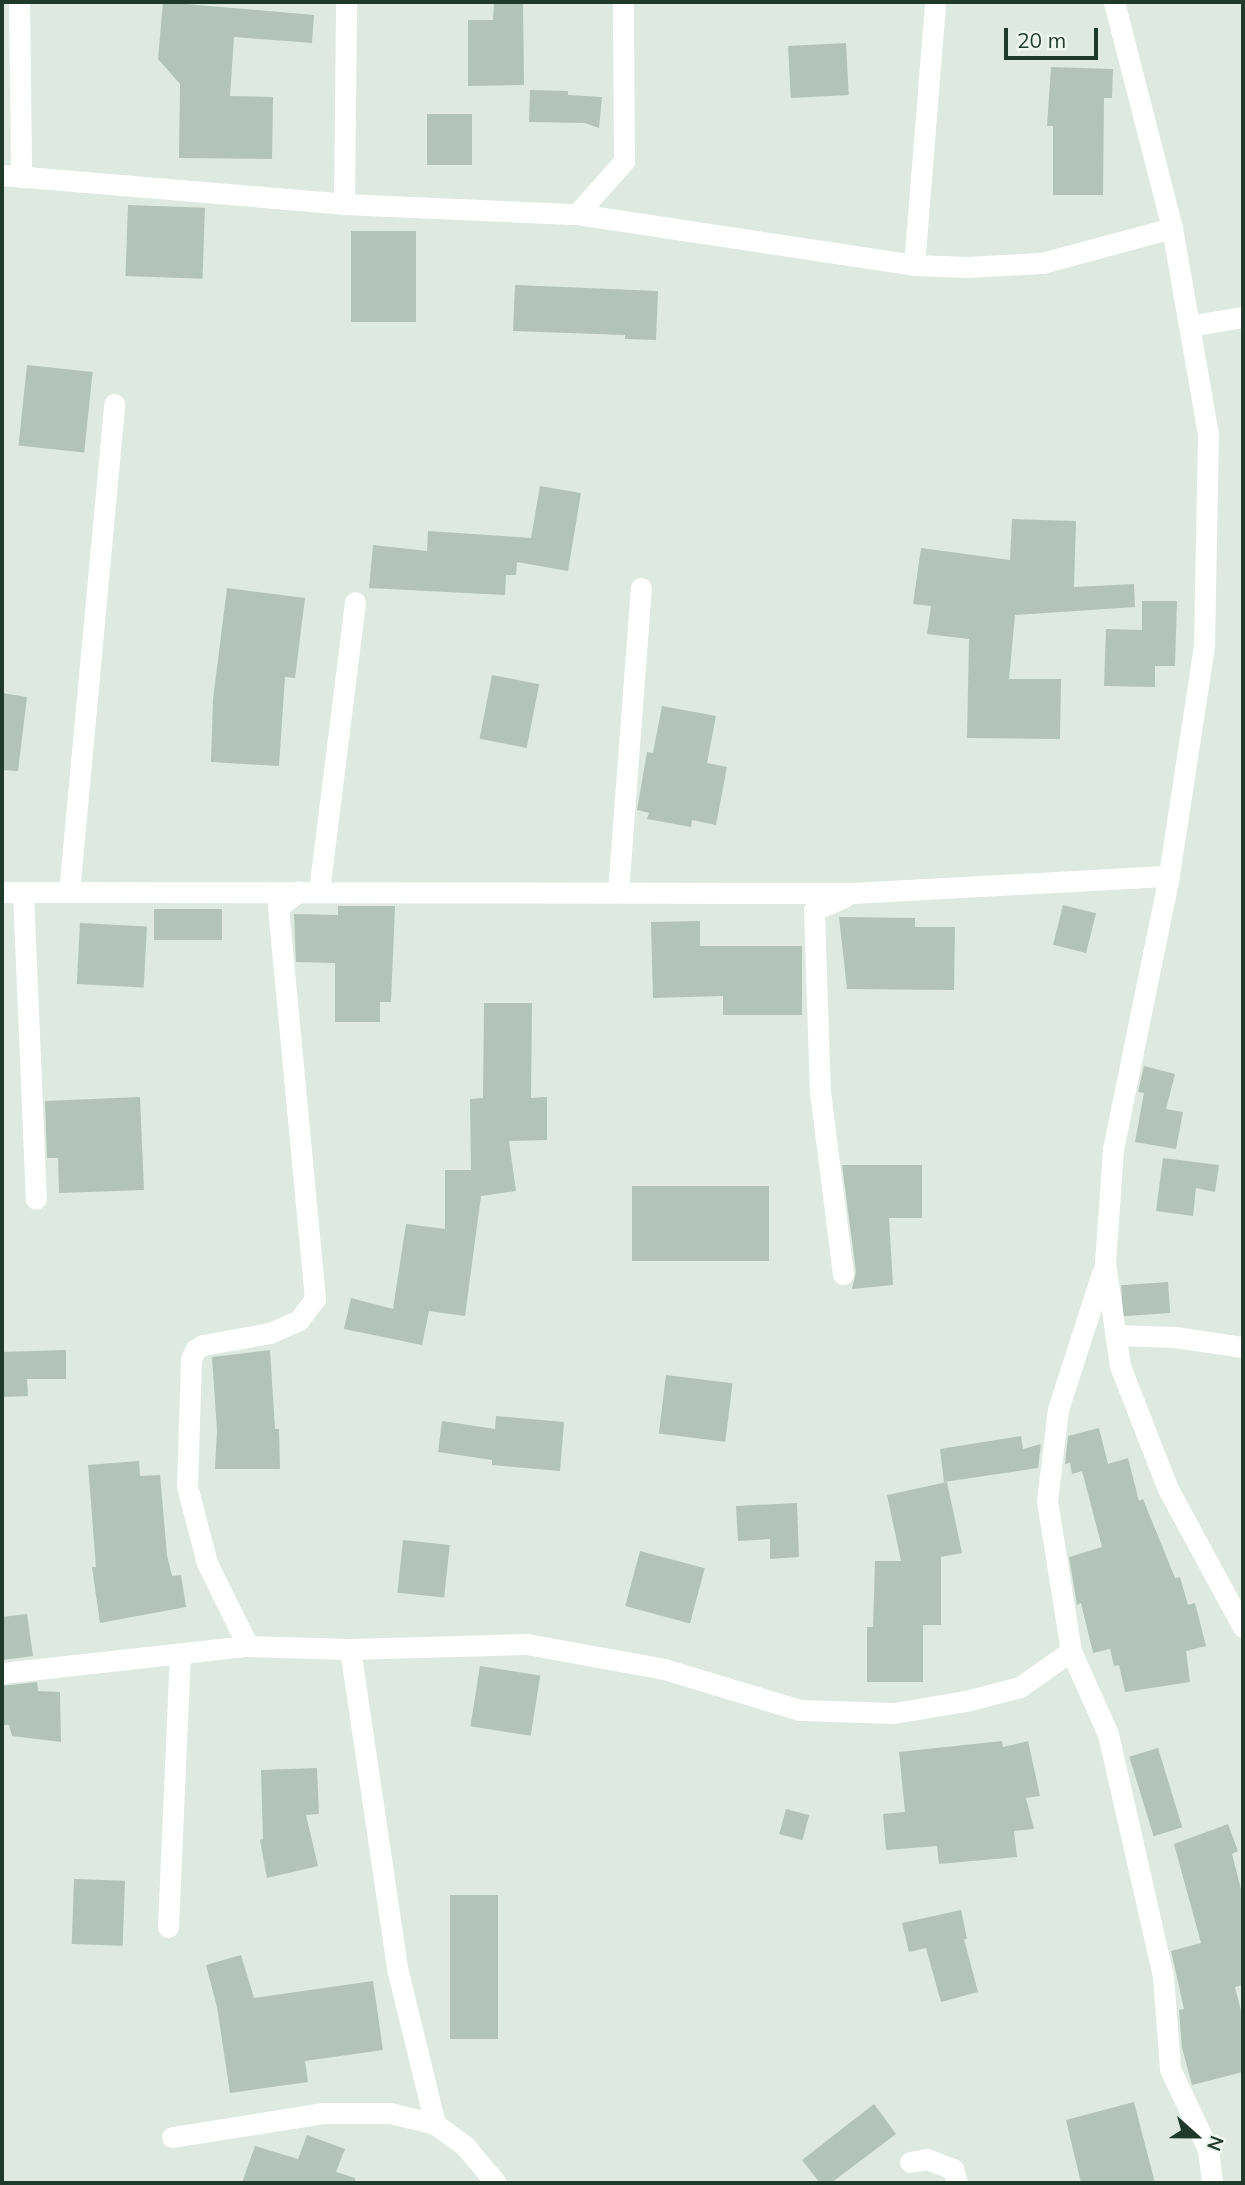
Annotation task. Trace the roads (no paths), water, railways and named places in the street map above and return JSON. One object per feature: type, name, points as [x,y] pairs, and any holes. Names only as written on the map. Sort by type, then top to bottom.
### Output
[{"type":"street","points":[[19,2],[11,176],[344,204],[577,214],[914,265],[967,267],[1042,263],[1172,228]]},
{"type":"street","points":[[344,204],[346,2]]},
{"type":"street","points":[[577,214],[624,161],[623,2]]},
{"type":"street","points":[[914,265],[935,2]]},
{"type":"street","points":[[1114,2],[1172,228],[1208,435],[1204,646],[1169,876],[1113,1149],[1105,1263],[1120,1367],[1168,1489],[1243,1627]]},
{"type":"street","points":[[1189,326],[1243,317]]},
{"type":"street","points":[[69,892],[114,404]]},
{"type":"street","points":[[618,892],[641,588]]},
{"type":"street","points":[[309,891],[355,602]]},
{"type":"street","points":[[36,1199],[12,892],[852,893],[1169,876]]},
{"type":"street","points":[[248,1646],[207,1563],[187,1486],[191,1359],[195,1350],[203,1345],[270,1333],[299,1320],[315,1299],[278,907],[309,891]]},
{"type":"street","points":[[843,1274],[820,1093],[814,910],[852,893]]},
{"type":"street","points":[[1105,1263],[1058,1409],[1047,1501],[1071,1651],[1108,1734],[1163,1977],[1170,2069],[1208,2149],[1212,2183]]},
{"type":"street","points":[[1115,1335],[1175,1337],[1243,1347]]},
{"type":"street","points":[[2,1673],[248,1646],[350,1649],[527,1644],[664,1670],[800,1710],[894,1713],[966,1701],[1020,1687],[1071,1651]]},
{"type":"street","points":[[350,1649],[397,1968],[435,2124]]},
{"type":"street","points":[[169,1927],[180,1653]]},
{"type":"street","points":[[172,2137],[324,2113],[390,2113],[435,2124],[465,2146],[496,2183]]},
{"type":"street","points":[[910,2162],[927,2159],[953,2169],[957,2183]]}]
